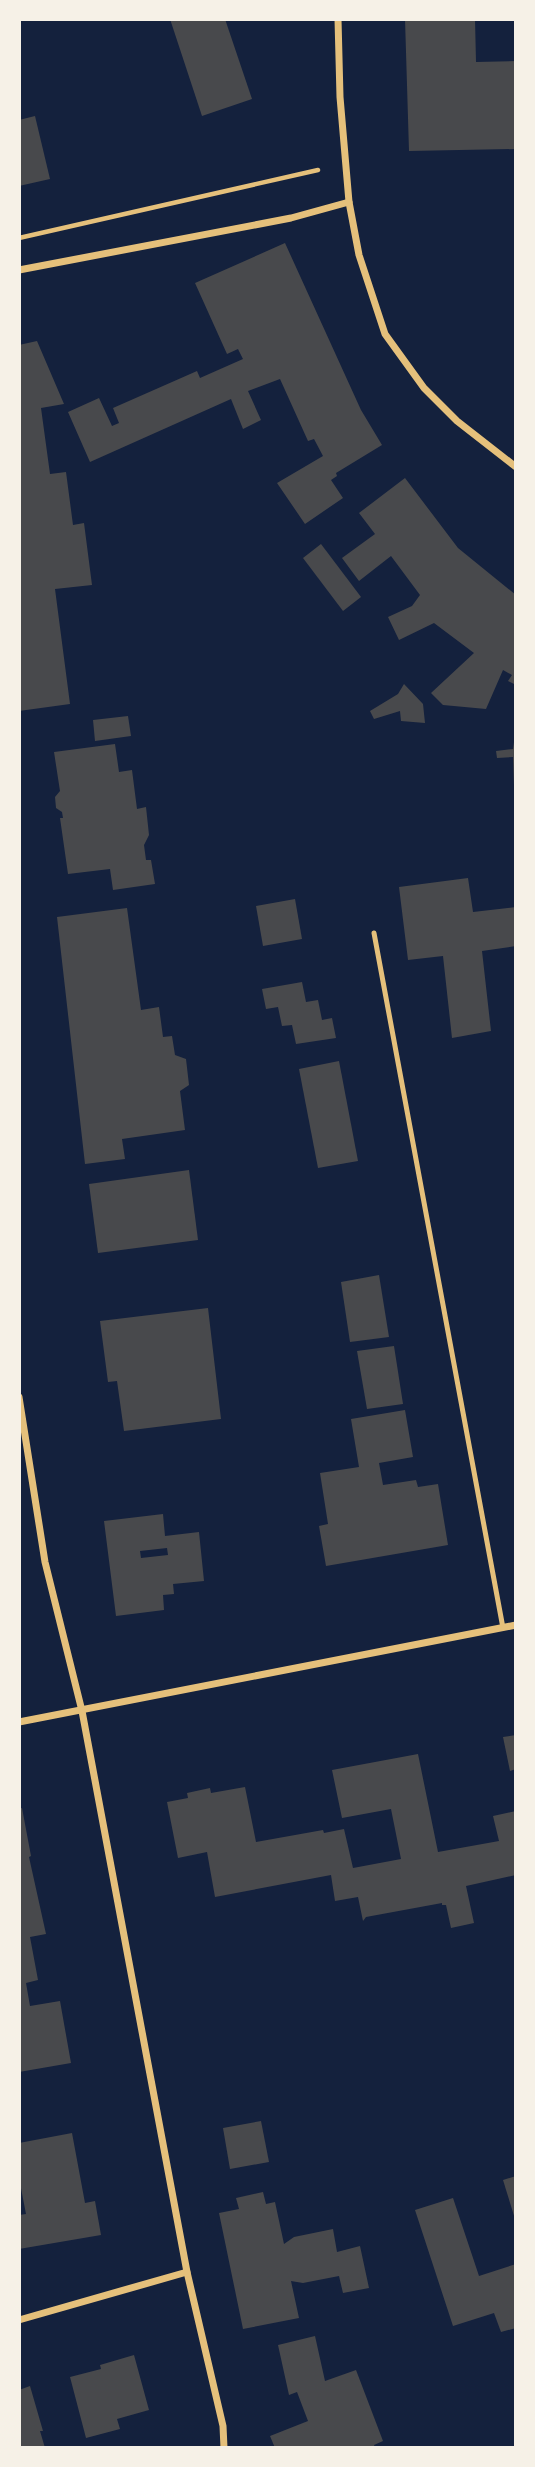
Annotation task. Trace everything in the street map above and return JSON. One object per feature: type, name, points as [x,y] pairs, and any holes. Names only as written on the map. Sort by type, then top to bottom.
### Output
[{"type":"street","points":[[338,19],[340,97],[349,202],[359,255],[385,334],[424,388],[457,421],[516,467]]},
{"type":"street","points":[[19,270],[291,218],[349,202]]},
{"type":"street","points":[[19,1397],[46,1562],[82,1711],[187,2272],[222,2426],[224,2448]]},
{"type":"street","points":[[19,1722],[516,1625]]},
{"type":"street","points":[[19,2320],[187,2272]]},
{"type":"lane","points":[[374,933],[503,1628]]},
{"type":"path","points":[[19,238],[346,163]]},
{"type":"building","points":[[170,19],[225,19],[252,99],[202,116]]},
{"type":"building","points":[[405,19],[475,19],[476,62],[516,61],[516,149],[409,151]]},
{"type":"building","points":[[35,116],[50,179],[19,186],[19,120]]},
{"type":"building","points":[[285,243],[361,410],[382,445],[336,473],[337,476],[331,480],[343,498],[305,524],[277,483],[323,456],[314,439],[308,441],[280,379],[248,391],[261,420],[243,429],[231,399],[90,462],[68,412],[99,398],[112,426],[119,423],[113,408],[197,371],[200,378],[243,359],[238,349],[227,354],[195,283]]},
{"type":"building","points":[[37,341],[64,404],[41,408],[50,474],[66,472],[73,525],[84,523],[92,585],[55,589],[70,704],[19,711],[19,345]]},
{"type":"building","points":[[405,478],[458,548],[516,595],[516,685],[508,681],[512,675],[503,670],[486,709],[443,705],[431,693],[474,653],[434,623],[399,640],[388,617],[412,606],[420,595],[391,556],[359,581],[342,558],[375,534],[359,513]]},
{"type":"building","points":[[321,544],[361,597],[343,611],[303,558]]},
{"type":"building","points":[[404,684],[423,704],[425,723],[401,721],[400,711],[374,719],[370,711],[398,694]]},
{"type":"building","points":[[128,716],[131,736],[95,741],[93,720]]},
{"type":"building","points":[[514,742],[514,786],[513,757],[497,758],[496,751],[513,749]]},
{"type":"building","points":[[115,744],[119,772],[132,770],[137,809],[146,807],[149,835],[144,845],[146,860],[151,860],[155,884],[113,890],[110,869],[68,874],[60,818],[63,818],[62,812],[56,808],[55,797],[60,791],[54,752]]},
{"type":"building","points":[[468,878],[473,912],[516,907],[516,946],[482,951],[491,1031],[452,1038],[443,956],[408,960],[399,887]]},
{"type":"building","points":[[295,899],[302,939],[263,946],[256,906]]},
{"type":"building","points":[[127,908],[141,1010],[159,1007],[163,1037],[172,1036],[175,1055],[186,1059],[189,1085],[180,1091],[185,1130],[122,1139],[125,1159],[85,1164],[57,917]]},
{"type":"building","points":[[302,982],[306,1002],[318,1000],[322,1020],[332,1018],[336,1038],[296,1044],[292,1025],[282,1026],[278,1007],[266,1009],[262,989]]},
{"type":"building","points":[[339,1061],[358,1161],[318,1168],[299,1069]]},
{"type":"building","points":[[189,1170],[198,1240],[98,1253],[89,1184]]},
{"type":"building","points":[[379,1275],[389,1337],[350,1342],[341,1282]]},
{"type":"building","points":[[208,1308],[221,1419],[124,1431],[117,1381],[108,1382],[100,1321]]},
{"type":"building","points":[[394,1346],[403,1404],[367,1409],[357,1351]]},
{"type":"building","points":[[405,1410],[413,1457],[379,1463],[383,1485],[416,1480],[418,1487],[438,1484],[448,1545],[326,1566],[319,1526],[328,1524],[320,1473],[359,1467],[351,1419]]},
{"type":"building","points":[[163,1514],[165,1536],[199,1532],[204,1581],[173,1584],[174,1594],[163,1595],[164,1610],[116,1616],[104,1521]],"holes":[[[167,1548],[168,1555],[141,1558],[140,1551]]]},
{"type":"building","points":[[516,1735],[516,1769],[510,1771],[503,1737]]},
{"type":"building","points":[[418,1754],[438,1852],[499,1841],[493,1816],[516,1811],[516,1875],[466,1886],[474,1923],[451,1928],[446,1905],[442,1903],[366,1917],[363,1921],[358,1897],[335,1901],[331,1875],[215,1897],[207,1852],[178,1858],[167,1802],[188,1798],[187,1793],[210,1788],[211,1793],[245,1787],[256,1842],[344,1829],[353,1868],[401,1859],[391,1809],[342,1818],[332,1770]]},
{"type":"building","points":[[22,1808],[31,1856],[29,1857],[46,1934],[30,1937],[38,1980],[26,1983],[30,2006],[60,2001],[71,2063],[19,2072],[19,1809]]},
{"type":"building","points":[[261,2121],[269,2162],[230,2169],[223,2128]]},
{"type":"building","points":[[72,2133],[85,2203],[95,2201],[101,2235],[19,2249],[19,2215],[26,2214],[19,2178],[19,2143]]},
{"type":"building","points":[[516,2176],[516,2219],[515,2219],[503,2180]]},
{"type":"building","points":[[263,2192],[266,2204],[275,2202],[284,2244],[294,2237],[333,2229],[337,2252],[360,2246],[369,2288],[343,2293],[339,2276],[303,2283],[291,2281],[299,2318],[243,2329],[219,2213],[239,2209],[236,2198]]},
{"type":"building","points":[[453,2198],[479,2276],[516,2264],[516,2328],[501,2332],[494,2313],[453,2326],[415,2210]]},
{"type":"building","points":[[315,2336],[325,2381],[356,2370],[383,2441],[374,2445],[375,2448],[275,2448],[270,2436],[308,2421],[297,2392],[289,2395],[278,2345]]},
{"type":"building","points":[[134,2355],[149,2410],[117,2419],[120,2429],[86,2438],[70,2377],[101,2369],[100,2365]]},
{"type":"building","points":[[30,2386],[45,2448],[19,2448],[19,2390]]}]
